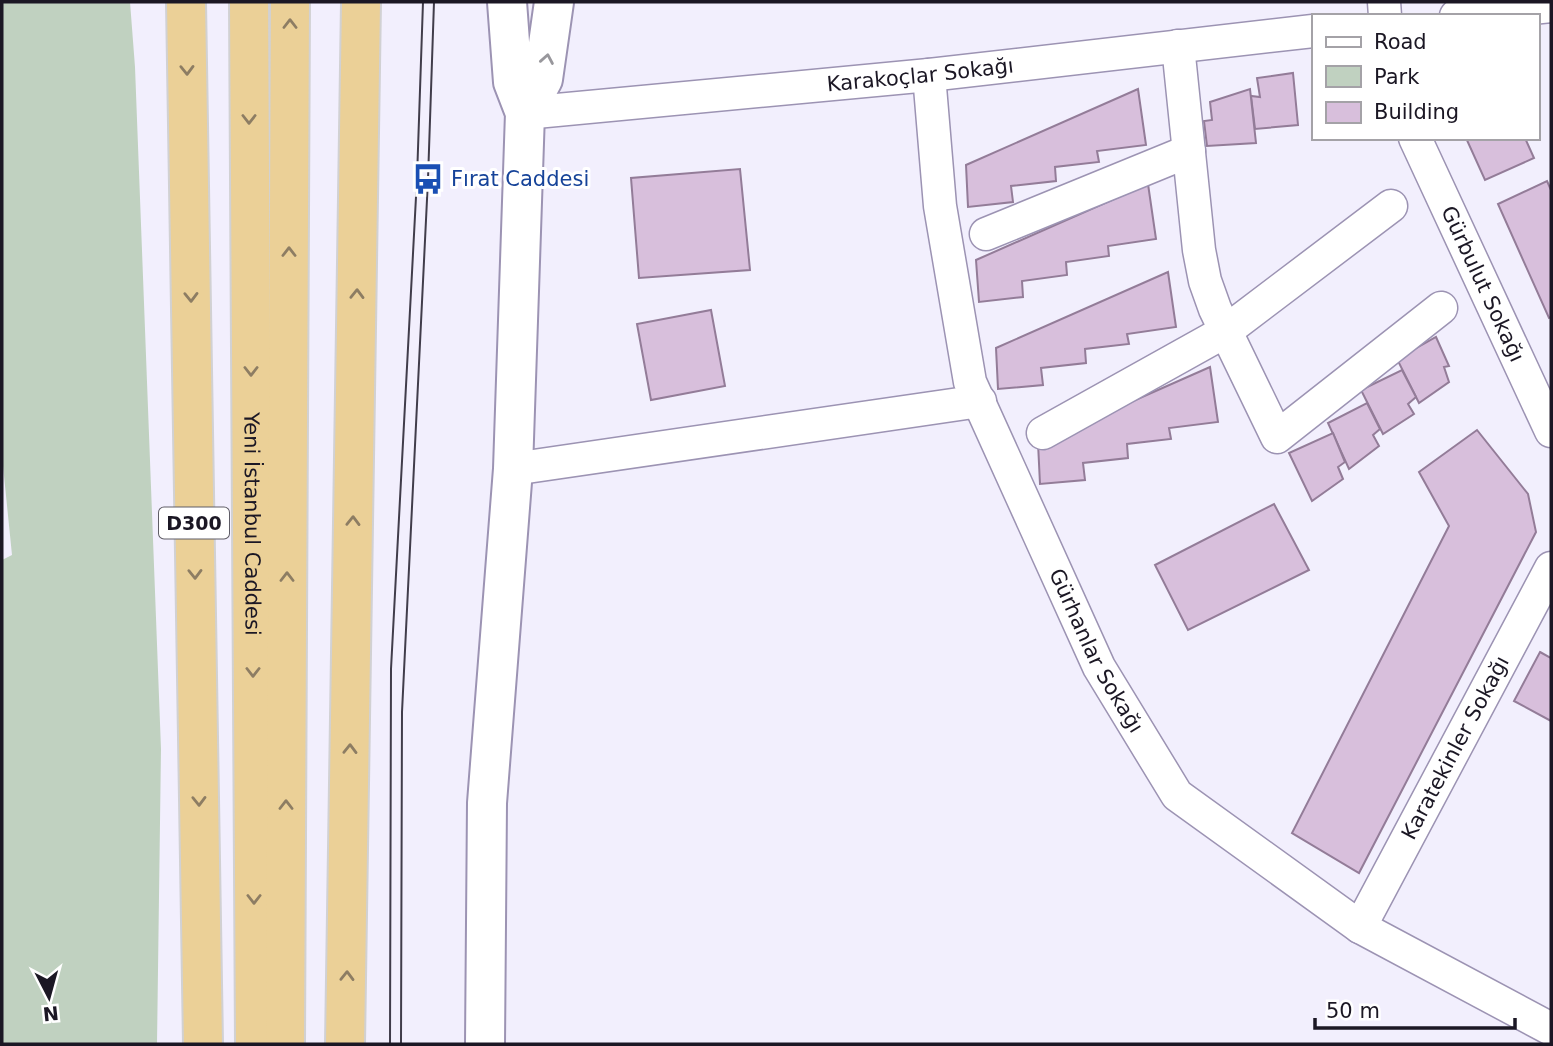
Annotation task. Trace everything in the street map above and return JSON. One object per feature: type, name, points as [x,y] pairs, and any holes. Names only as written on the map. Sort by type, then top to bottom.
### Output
[{"type":"highway","name":"D300","points":[[186,2],[203,1044]]},
{"type":"highway","name":"Yeni İstanbul Caddesi","points":[[248,2],[255,1044]]},
{"type":"highway","name":"Yeni İstanbul Caddesi","points":[[285,1044],[290,2]]},
{"type":"highway","points":[[345,1044],[361,2]]},
{"type":"street","points":[[485,1044],[487,803],[513,469],[525,113],[513,82],[508,2]]},
{"type":"street","points":[[525,113],[543,79],[554,2]]},
{"type":"street","points":[[1475,14],[1551,6]]},
{"type":"street","name":"Karakoçlar Sokağı","points":[[525,113],[929,75],[1312,31]]},
{"type":"street","points":[[1178,46],[1199,250],[1205,281],[1277,437],[1441,308]]},
{"type":"street","name":"Gürhanlar Sokağı","points":[[929,75],[940,206],[970,382],[1099,667],[1177,795],[1360,927],[1551,1028]]},
{"type":"street","name":"Gürbulut Sokağı","points":[[1416,140],[1551,431]]},
{"type":"street","points":[[986,234],[1189,151]]},
{"type":"street","points":[[1043,433],[1226,331],[1391,206]]},
{"type":"street","points":[[513,469],[979,401]]},
{"type":"street","name":"Karatekinler Sokağı","points":[[1360,927],[1551,568]]},
{"type":"green space","points":[[2,2],[130,2],[135,67],[161,749],[157,1044],[2,1044],[2,560],[12,555],[2,456]]},
{"type":"building","points":[[1293,73],[1298,125],[1255,129],[1251,96],[1260,97],[1257,78]]},
{"type":"building","points":[[1138,89],[1146,145],[1097,151],[1099,162],[1055,167],[1056,181],[1011,186],[1013,202],[968,207],[966,165]]},
{"type":"building","points":[[1250,89],[1256,143],[1207,146],[1204,121],[1212,120],[1210,102]]},
{"type":"building","points":[[1467,140],[1526,140],[1534,158],[1485,180]]},
{"type":"building","points":[[740,169],[750,270],[639,278],[631,178]]},
{"type":"building","points":[[1547,181],[1551,190],[1549,318],[1498,204]]},
{"type":"building","points":[[1148,184],[1156,239],[1108,246],[1109,256],[1066,262],[1067,275],[1022,281],[1023,297],[979,302],[976,260]]},
{"type":"building","points":[[1168,272],[1176,327],[1127,334],[1129,344],[1085,349],[1086,363],[1041,368],[1043,385],[998,389],[996,348]]},
{"type":"building","points":[[711,310],[725,386],[651,400],[637,324]]},
{"type":"building","points":[[1436,337],[1449,366],[1444,367],[1449,382],[1419,403],[1397,359]]},
{"type":"building","points":[[1210,367],[1218,422],[1169,428],[1171,439],[1127,444],[1128,458],[1083,463],[1085,480],[1040,484],[1038,443]]},
{"type":"building","points":[[1402,370],[1416,397],[1408,404],[1414,414],[1383,434],[1361,390]]},
{"type":"building","points":[[1367,403],[1380,429],[1373,435],[1379,446],[1349,469],[1328,423]]},
{"type":"building","points":[[1477,430],[1528,494],[1536,532],[1359,873],[1292,833],[1449,526],[1419,472]]},
{"type":"building","points":[[1333,433],[1345,462],[1338,467],[1343,479],[1312,501],[1289,453]]},
{"type":"building","points":[[1274,504],[1309,570],[1188,630],[1155,565]]},
{"type":"building","points":[[1540,652],[1551,658],[1551,721],[1514,701]]},
{"type":"tram line","points":[[390,1044],[391,669],[417,178],[423,2]]},
{"type":"tram line","points":[[401,1044],[402,712],[434,2]]},
{"type":"place","name":"Fırat Caddesi","points":[[428,179]]}]
